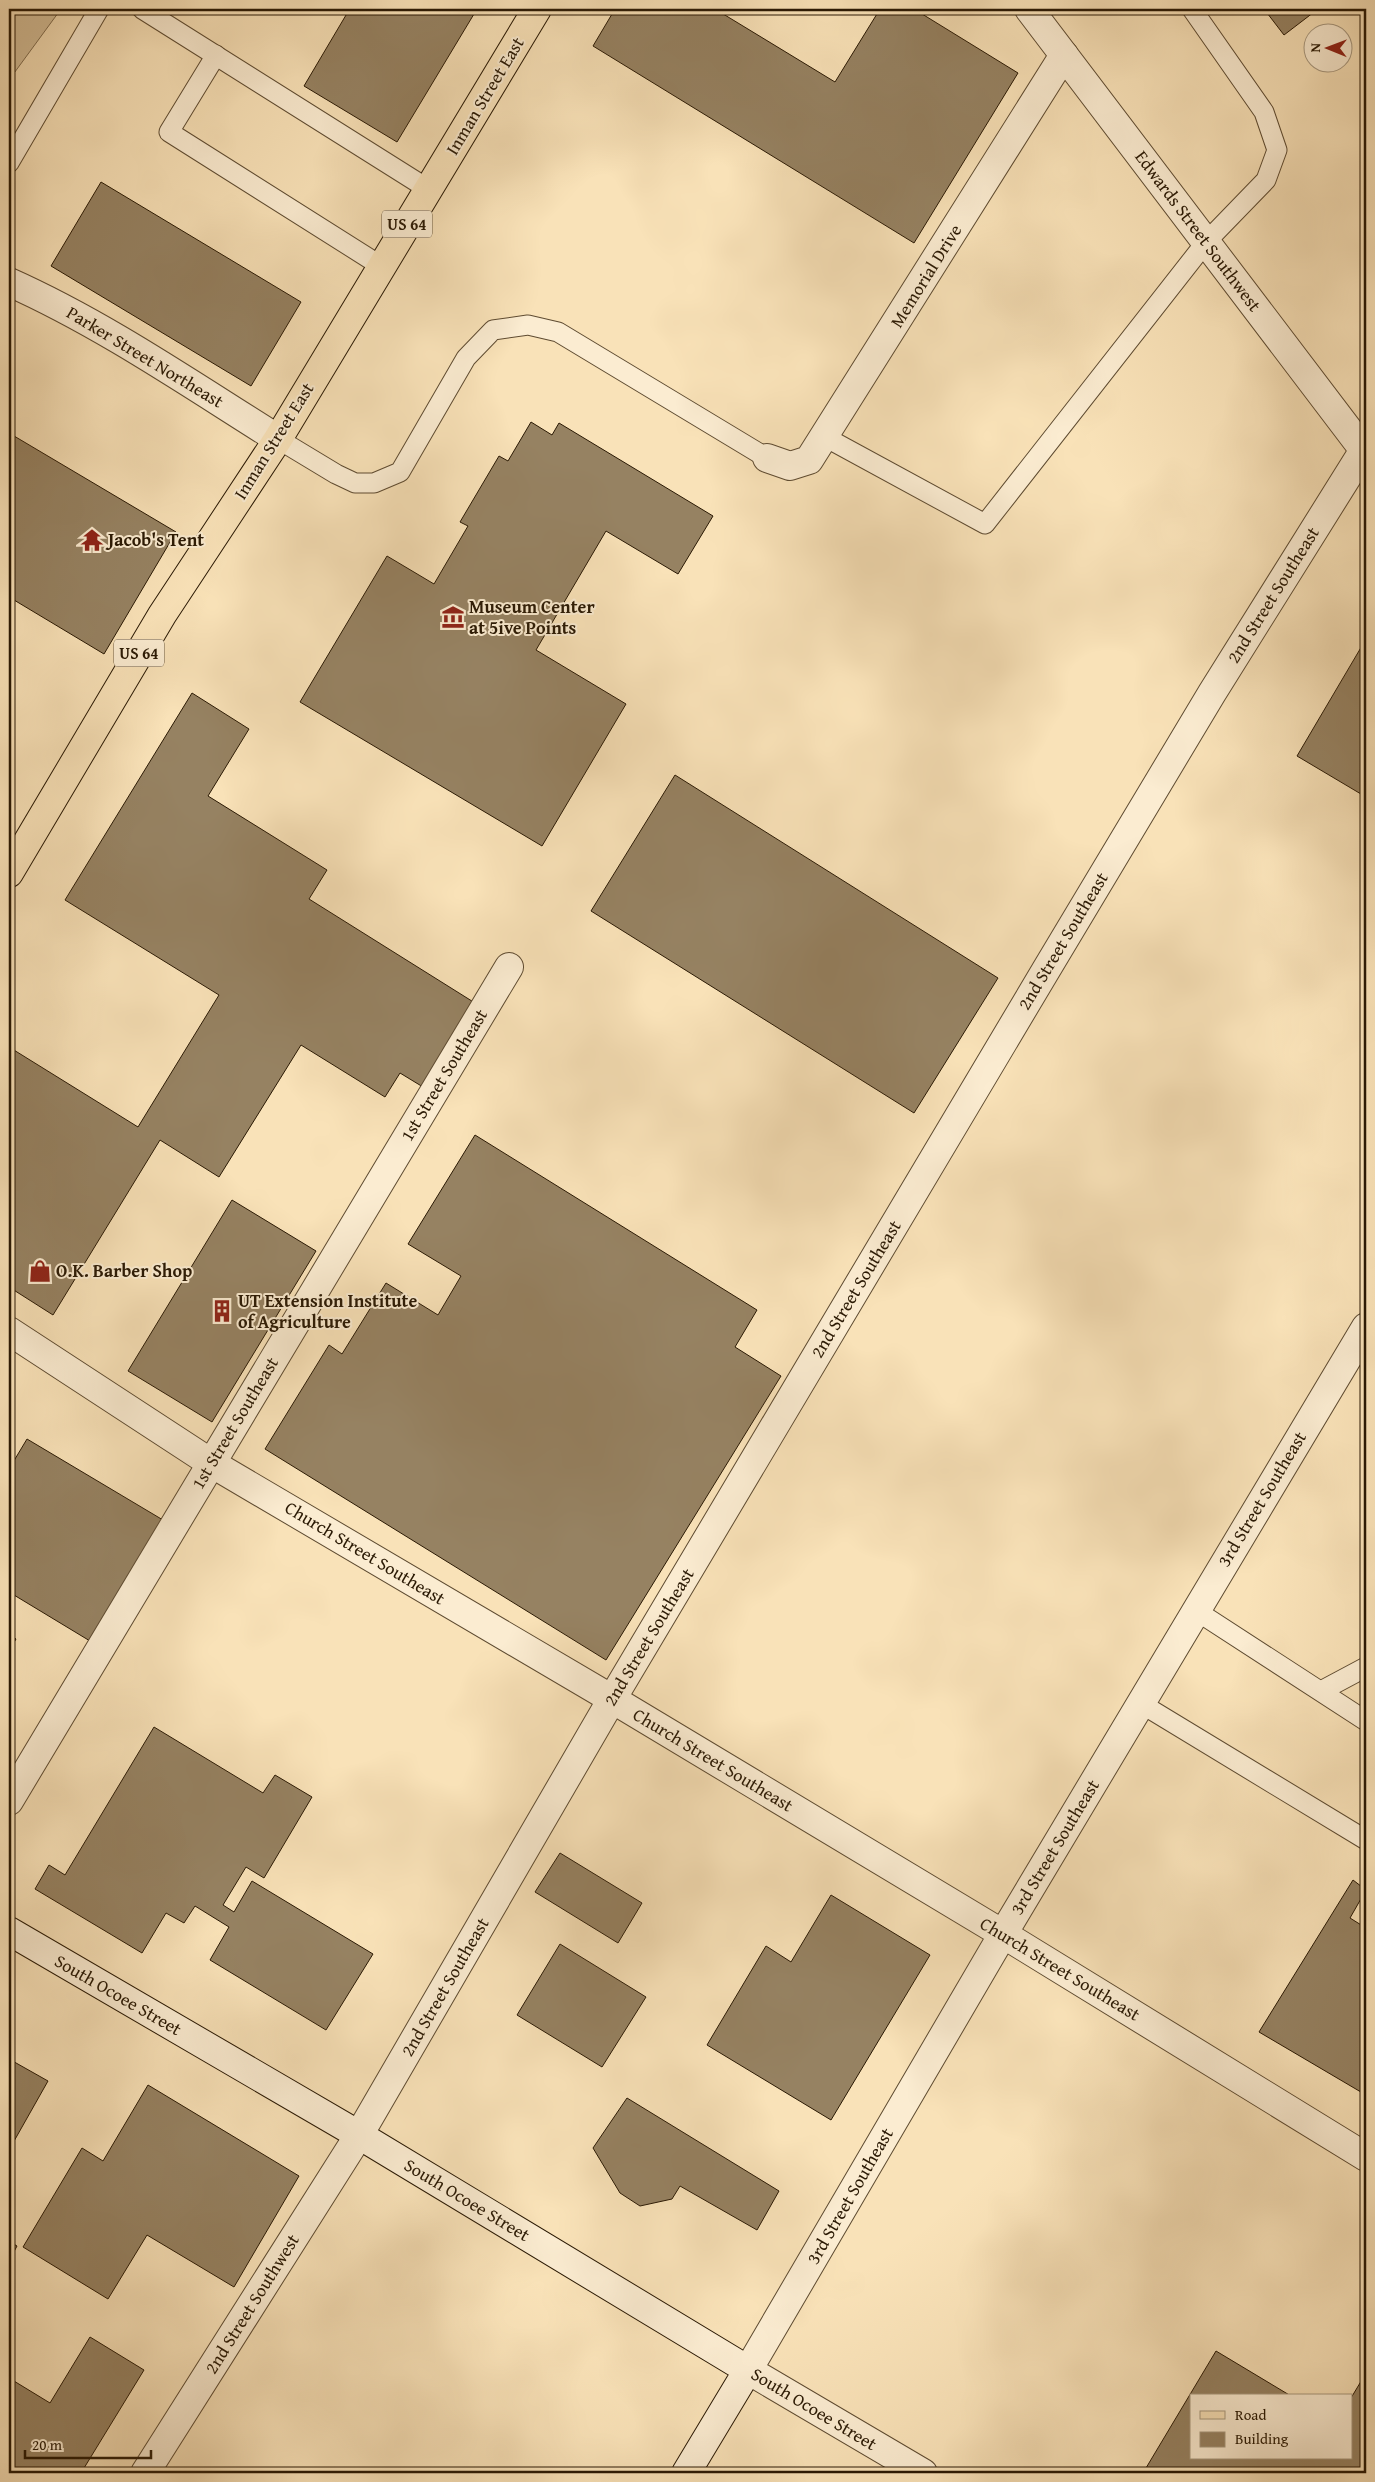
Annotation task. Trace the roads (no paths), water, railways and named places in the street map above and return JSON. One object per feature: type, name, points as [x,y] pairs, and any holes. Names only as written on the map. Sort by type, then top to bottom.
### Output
[{"type":"main road","name":"Inman Street East","points":[[9,873],[162,616],[278,439],[537,9]]},
{"type":"street","name":"Edwards Street Southwest","points":[[1029,9],[1365,452]]},
{"type":"street","name":"Memorial Drive","points":[[767,458],[790,466],[810,460],[1064,55]]},
{"type":"street","name":"Parker Street Northeast","points":[[9,282],[52,301],[125,343],[278,439]]},
{"type":"street","name":"2nd Street Southeast","points":[[359,2135],[612,1699],[1202,709],[1365,452]]},
{"type":"street","name":"1st Street Southeast","points":[[9,1801],[508,967]]},
{"type":"street","name":"3rd Street Southeast","points":[[686,2473],[1195,1610],[1366,1326]]},
{"type":"street","name":"Church Street Southeast","points":[[9,1331],[211,1463],[612,1699],[1003,1934],[1366,2157]]},
{"type":"street","name":"South Ocoee Street","points":[[9,1931],[359,2135],[748,2370],[923,2473]]},
{"type":"street","name":"2nd Street Southwest","points":[[145,2473],[359,2135]]},
{"type":"lane","points":[[9,163],[99,9]]},
{"type":"lane","points":[[142,9],[428,190]]},
{"type":"lane","points":[[825,437],[984,524],[1206,242],[1266,180],[1278,150],[1264,112],[1192,9]]},
{"type":"lane","points":[[216,55],[169,132],[381,266]]},
{"type":"lane","points":[[278,439],[336,474],[355,483],[374,483],[400,472],[466,358],[493,330],[528,325],[558,332],[767,458]]},
{"type":"lane","points":[[1195,1610],[1366,1721]]},
{"type":"lane","points":[[1321,1691],[1366,1667]]},
{"type":"lane","points":[[1140,1703],[1366,1840]]},
{"type":"place","name":"Jacob's Tent","points":[[92,540]]},
{"type":"place","name":"Museum Center at 5ive Points","points":[[453,617]]},
{"type":"place","name":"O.K. Barber Shop","points":[[40,1271]]},
{"type":"place","name":"UT Extension Institute of Agriculture","points":[[222,1311]]}]
